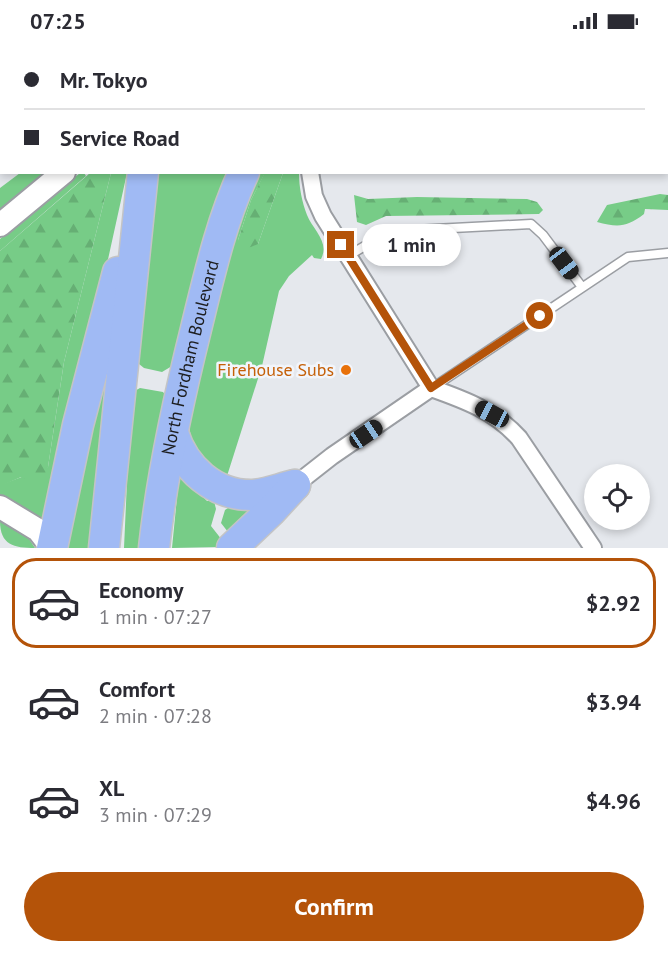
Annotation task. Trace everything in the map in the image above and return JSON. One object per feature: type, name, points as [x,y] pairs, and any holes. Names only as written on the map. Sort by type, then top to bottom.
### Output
[{"type":"highway","name":"North Fordham Boulevard","points":[[154,548],[184,376],[210,270],[227,214],[243,174]]},
{"type":"highway","points":[[52,548],[93,361],[142,177]]},
{"type":"highway","points":[[104,548],[142,177]]},
{"type":"highway","points":[[173,433],[181,453],[192,468],[202,478],[222,489],[252,495],[295,484]]},
{"type":"highway","points":[[232,548],[271,511],[295,484]]},
{"type":"main road","points":[[0,225],[62,174]]},
{"type":"main road","points":[[0,507],[38,530],[52,548]]},
{"type":"street","points":[[310,174],[317,206],[431,388],[468,401],[506,424],[519,438],[593,548]]},
{"type":"street","points":[[295,484],[431,388]]},
{"type":"lane","points":[[348,256],[385,234],[396,231],[531,224],[543,235],[582,287]]},
{"type":"lane","points":[[431,388],[627,257],[668,253]]},
{"type":"green space","points":[[19,174],[46,174],[0,211],[0,188]]},
{"type":"green space","points":[[79,174],[85,174],[86,176],[0,251],[0,239]]},
{"type":"green space","points":[[89,174],[111,174],[64,362],[48,467],[40,487],[21,477],[3,485],[0,484],[0,251]]},
{"type":"green space","points":[[111,174],[127,174],[50,523],[0,496],[0,484],[48,467],[64,362]]},
{"type":"green space","points":[[157,174],[235,174],[177,363],[162,372],[144,368],[138,361]]},
{"type":"green space","points":[[259,174],[264,174],[251,200],[238,240],[258,244],[283,174],[299,174],[300,189],[307,215],[320,236],[323,253],[321,259],[314,258],[312,255],[289,276],[279,291],[262,366],[227,476],[206,463],[194,450],[189,425],[190,407],[201,349]]},
{"type":"green space","points":[[264,174],[283,174],[258,244],[244,250],[238,240],[251,200]]},
{"type":"green space","points":[[660,194],[668,195],[668,210],[645,209],[644,214],[638,219],[621,225],[597,222],[607,205]]},
{"type":"green space","points":[[354,195],[368,199],[417,197],[527,199],[537,202],[543,210],[539,214],[386,216],[366,225],[357,222]]},
{"type":"green space","points":[[107,358],[108,405],[95,548],[63,548]]},
{"type":"green space","points":[[140,388],[163,392],[166,396],[143,548],[124,548],[131,393]]},
{"type":"green space","points":[[179,477],[183,477],[207,501],[214,501],[216,509],[211,526],[222,540],[219,547],[172,548]]},
{"type":"green space","points":[[231,506],[251,511],[244,524],[240,520],[228,532],[221,523],[225,510]]},
{"type":"green space","points":[[2,519],[22,528],[35,548],[10,544],[1,529]]},
{"type":"place","name":"Firehouse Subs","points":[[346,370]]},
{"type":"route","points":[[341,245],[431,388],[540,316]]}]
